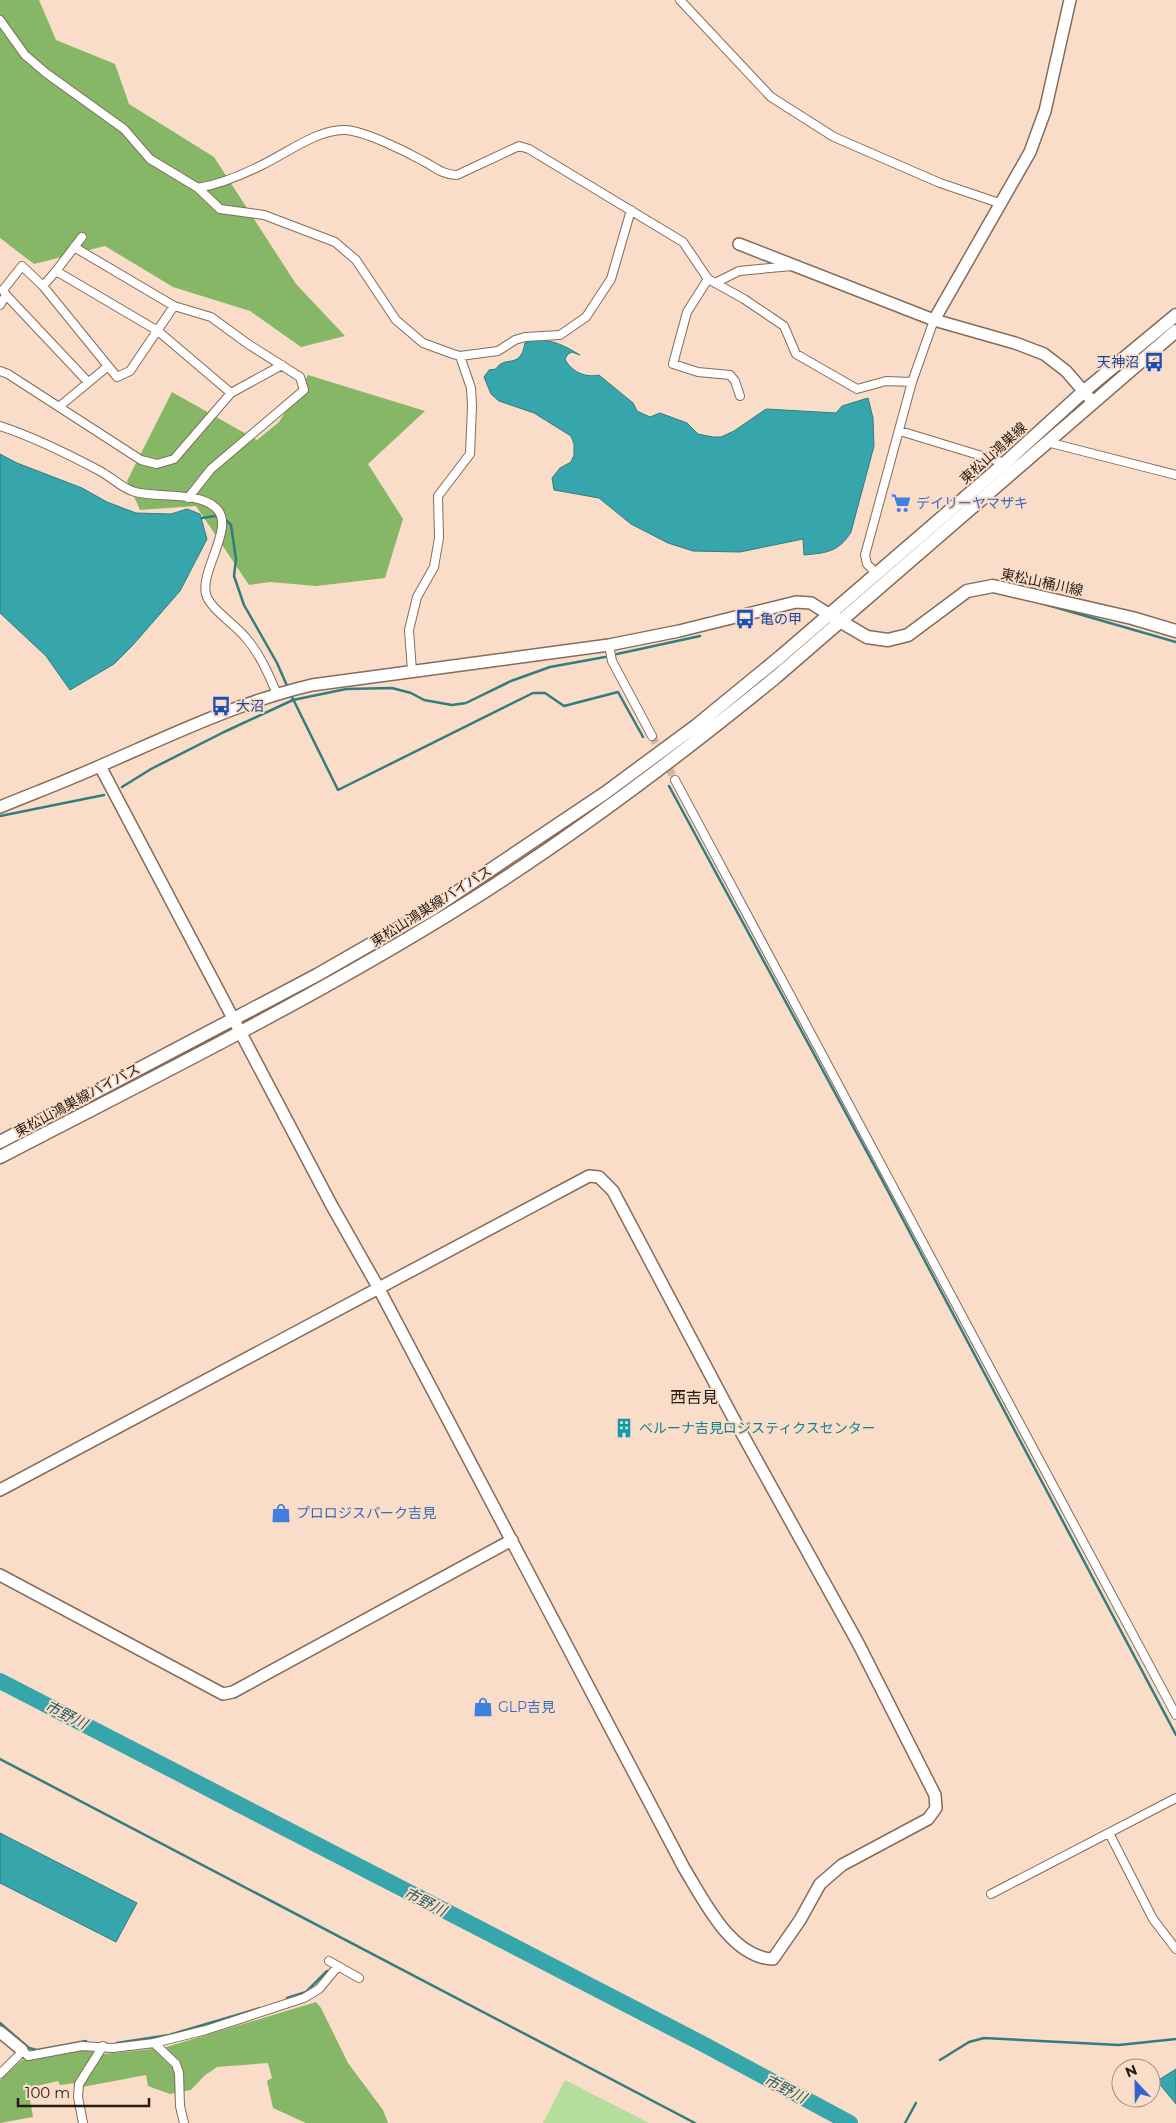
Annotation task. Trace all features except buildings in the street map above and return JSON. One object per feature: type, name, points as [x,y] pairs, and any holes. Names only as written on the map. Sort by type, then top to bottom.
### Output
[{"type":"main road","name":"東松山鴻巣線","points":[[835,618],[877,574],[1005,463],[1083,392],[1176,315]]},
{"type":"main road","name":"東松山鴻巣線","points":[[835,618],[1047,442],[1176,331]]},
{"type":"main road","name":"東松山桶川線","points":[[835,618],[868,637],[888,640],[908,635],[968,591],[993,586],[1123,616],[1176,631]]},
{"type":"main road","name":"東松山鴻巣線バイパス","points":[[0,1142],[318,975],[432,909],[605,794],[698,725],[835,618]]},
{"type":"main road","name":"東松山鴻巣線バイパス","points":[[0,1157],[241,1031],[361,966],[431,925],[576,830],[709,732],[776,677],[835,618]]},
{"type":"street","points":[[680,0],[771,97],[834,137],[940,184],[1002,204]]},
{"type":"street","points":[[877,574],[867,564],[865,555],[912,382],[934,320],[1002,204],[1036,137],[1045,111],[1070,0]]},
{"type":"street","points":[[0,20],[25,55],[46,73],[124,130],[150,159],[198,188],[220,209],[264,215],[335,242],[356,260],[396,320],[423,343],[460,356],[498,351],[514,340],[525,337],[560,335],[586,317],[610,279],[631,210]]},
{"type":"street","points":[[198,188],[216,185],[261,166],[329,131],[347,130],[391,145],[447,175],[457,175],[519,146],[529,149],[683,242],[711,281],[744,299],[784,326],[796,354],[857,389],[886,381],[912,382]]},
{"type":"street","points":[[43,286],[82,237]]},
{"type":"street","points":[[739,244],[934,320],[1016,343],[1044,354],[1066,371],[1093,402]]},
{"type":"street","points":[[74,248],[174,306],[211,317],[248,344],[300,377],[304,390],[211,469],[188,498]]},
{"type":"street","points":[[88,382],[3,290],[22,266],[43,286],[80,329],[117,377],[130,371],[174,306]]},
{"type":"street","points":[[740,396],[735,381],[730,376],[698,372],[673,364],[687,312],[711,281],[739,271],[796,266]]},
{"type":"street","points":[[56,271],[158,331],[231,393]]},
{"type":"street","points":[[0,305],[6,295]]},
{"type":"street","points":[[412,671],[409,630],[417,597],[434,568],[438,538],[438,496],[470,454],[471,388],[460,356]]},
{"type":"street","points":[[0,371],[60,406],[141,460],[157,464],[174,459],[231,393],[282,365]]},
{"type":"street","points":[[60,406],[108,367]]},
{"type":"street","points":[[0,426],[50,446],[101,471],[134,492],[188,498],[206,502],[217,508],[223,522],[222,532],[205,580],[206,595],[215,609],[247,638],[267,671],[277,694]]},
{"type":"street","points":[[900,431],[1005,463]]},
{"type":"street","points":[[1047,442],[1176,475]]},
{"type":"street","points":[[0,806],[100,766],[179,731],[277,694],[312,685],[609,646],[796,602],[811,603],[835,618]]},
{"type":"street","points":[[609,646],[612,661],[652,736]]},
{"type":"street","points":[[0,1490],[378,1287],[589,1176],[599,1177],[607,1183],[730,1412],[858,1643],[935,1795],[936,1808],[928,1819],[842,1865],[820,1884],[800,1920],[773,1959],[763,1959],[743,1948],[720,1925],[684,1868],[378,1287],[332,1206],[100,766]]},
{"type":"street","points":[[675,780],[1176,1715]]},
{"type":"street","points":[[0,1575],[223,1694],[233,1692],[512,1540]]},
{"type":"street","points":[[991,1894],[1176,1798]]},
{"type":"street","points":[[1109,1833],[1153,1919],[1176,1949]]},
{"type":"street","points":[[329,1961],[360,1978]]},
{"type":"street","points":[[0,2032],[28,2056],[82,2046],[124,2048],[154,2043],[206,2030],[304,1998],[319,1989],[338,1966]]},
{"type":"street","points":[[154,2043],[176,2064],[179,2073],[180,2106],[184,2123]]},
{"type":"street","points":[[83,2123],[78,2097],[79,2084],[103,2046]]},
{"type":"street","points":[[0,2074],[22,2050]]},
{"type":"green space","points":[[0,0],[39,0],[56,40],[115,64],[129,104],[214,157],[296,284],[345,336],[301,347],[250,311],[173,287],[105,246],[34,264],[0,238]]},
{"type":"green space","points":[[308,375],[425,411],[368,464],[403,519],[385,578],[316,586],[270,582],[249,585],[196,506],[140,510],[127,481],[172,392],[257,440],[279,422]]},
{"type":"green space","points":[[316,2002],[321,2008],[348,2063],[383,2110],[388,2123],[306,2123],[273,2108],[267,2081],[272,2078],[268,2063],[217,2067],[204,2076],[191,2090],[170,2094],[148,2086],[146,2075],[77,2088],[75,2083],[60,2085],[58,2081],[28,2088],[33,2117],[0,2123],[0,2080],[22,2060],[83,2049],[103,2054],[163,2048]]},
{"type":"green space","points":[[565,2080],[649,2123],[543,2123]]},
{"type":"water","points":[[536,340],[559,344],[580,355],[572,352],[565,359],[579,373],[589,376],[599,375],[633,403],[637,411],[650,417],[660,413],[687,423],[698,434],[713,437],[721,437],[734,431],[766,409],[836,413],[842,406],[868,398],[873,418],[874,446],[851,532],[837,548],[804,555],[803,539],[740,552],[693,551],[668,543],[631,524],[599,498],[554,490],[552,478],[560,468],[571,462],[574,455],[574,444],[571,436],[534,413],[499,401],[491,394],[484,377],[489,370],[516,360],[523,352],[525,343]]},
{"type":"water","points":[[0,454],[136,513],[171,514],[187,509],[200,514],[207,539],[180,591],[114,664],[70,690],[46,656],[0,613]]},
{"type":"water","points":[[0,1833],[137,1903],[116,1942],[0,1883]]},
{"type":"water","points":[[1176,2069],[1176,2104],[1161,2086],[1161,2078]]},
{"type":"waterway","points":[[202,518],[215,516],[226,520],[231,525],[236,559],[234,576],[244,605],[277,663],[288,688]]},
{"type":"waterway","points":[[1037,602],[1176,642]]},
{"type":"waterway","points":[[617,654],[700,636]]},
{"type":"waterway","points":[[122,787],[151,769],[293,700],[346,689],[392,688],[411,693],[424,700],[452,705],[466,703],[511,681],[550,667],[605,657]]},
{"type":"waterway","points":[[290,693],[338,790],[533,693],[545,693],[564,706],[618,692],[643,737]]},
{"type":"waterway","points":[[669,786],[881,1178],[1176,1735]]},
{"type":"waterway","points":[[0,816],[104,795]]},
{"type":"waterway","name":"市野川","points":[[0,1681],[703,2044],[850,2123]]},
{"type":"waterway","points":[[0,1759],[695,2123]]},
{"type":"waterway","points":[[287,1998],[306,1992],[327,1971]]},
{"type":"waterway","points":[[117,2043],[169,2035],[260,2008]]},
{"type":"waterway","points":[[0,2023],[29,2048],[37,2050],[86,2041]]},
{"type":"waterway","points":[[940,2060],[969,2042],[984,2038],[1119,2045],[1176,2039]]},
{"type":"waterway","points":[[905,2123],[916,2103]]},
{"type":"tunnel","points":[[652,736],[675,780]]},
{"type":"place","name":"天神沼","points":[[1154,362]]},
{"type":"place","name":"デイリーヤマザキ","points":[[901,503]]},
{"type":"place","name":"亀の甲","points":[[745,619]]},
{"type":"place","name":"大沼","points":[[221,706]]},
{"type":"place","name":"ベルーナ吉見ロジスティクスセンター","points":[[624,1428]]},
{"type":"place","name":"プロロジスパーク吉見","points":[[281,1513]]},
{"type":"place","name":"GLP吉見","points":[[483,1707]]},
{"type":"district","name":"西吉見","points":[[694,1397]]}]
